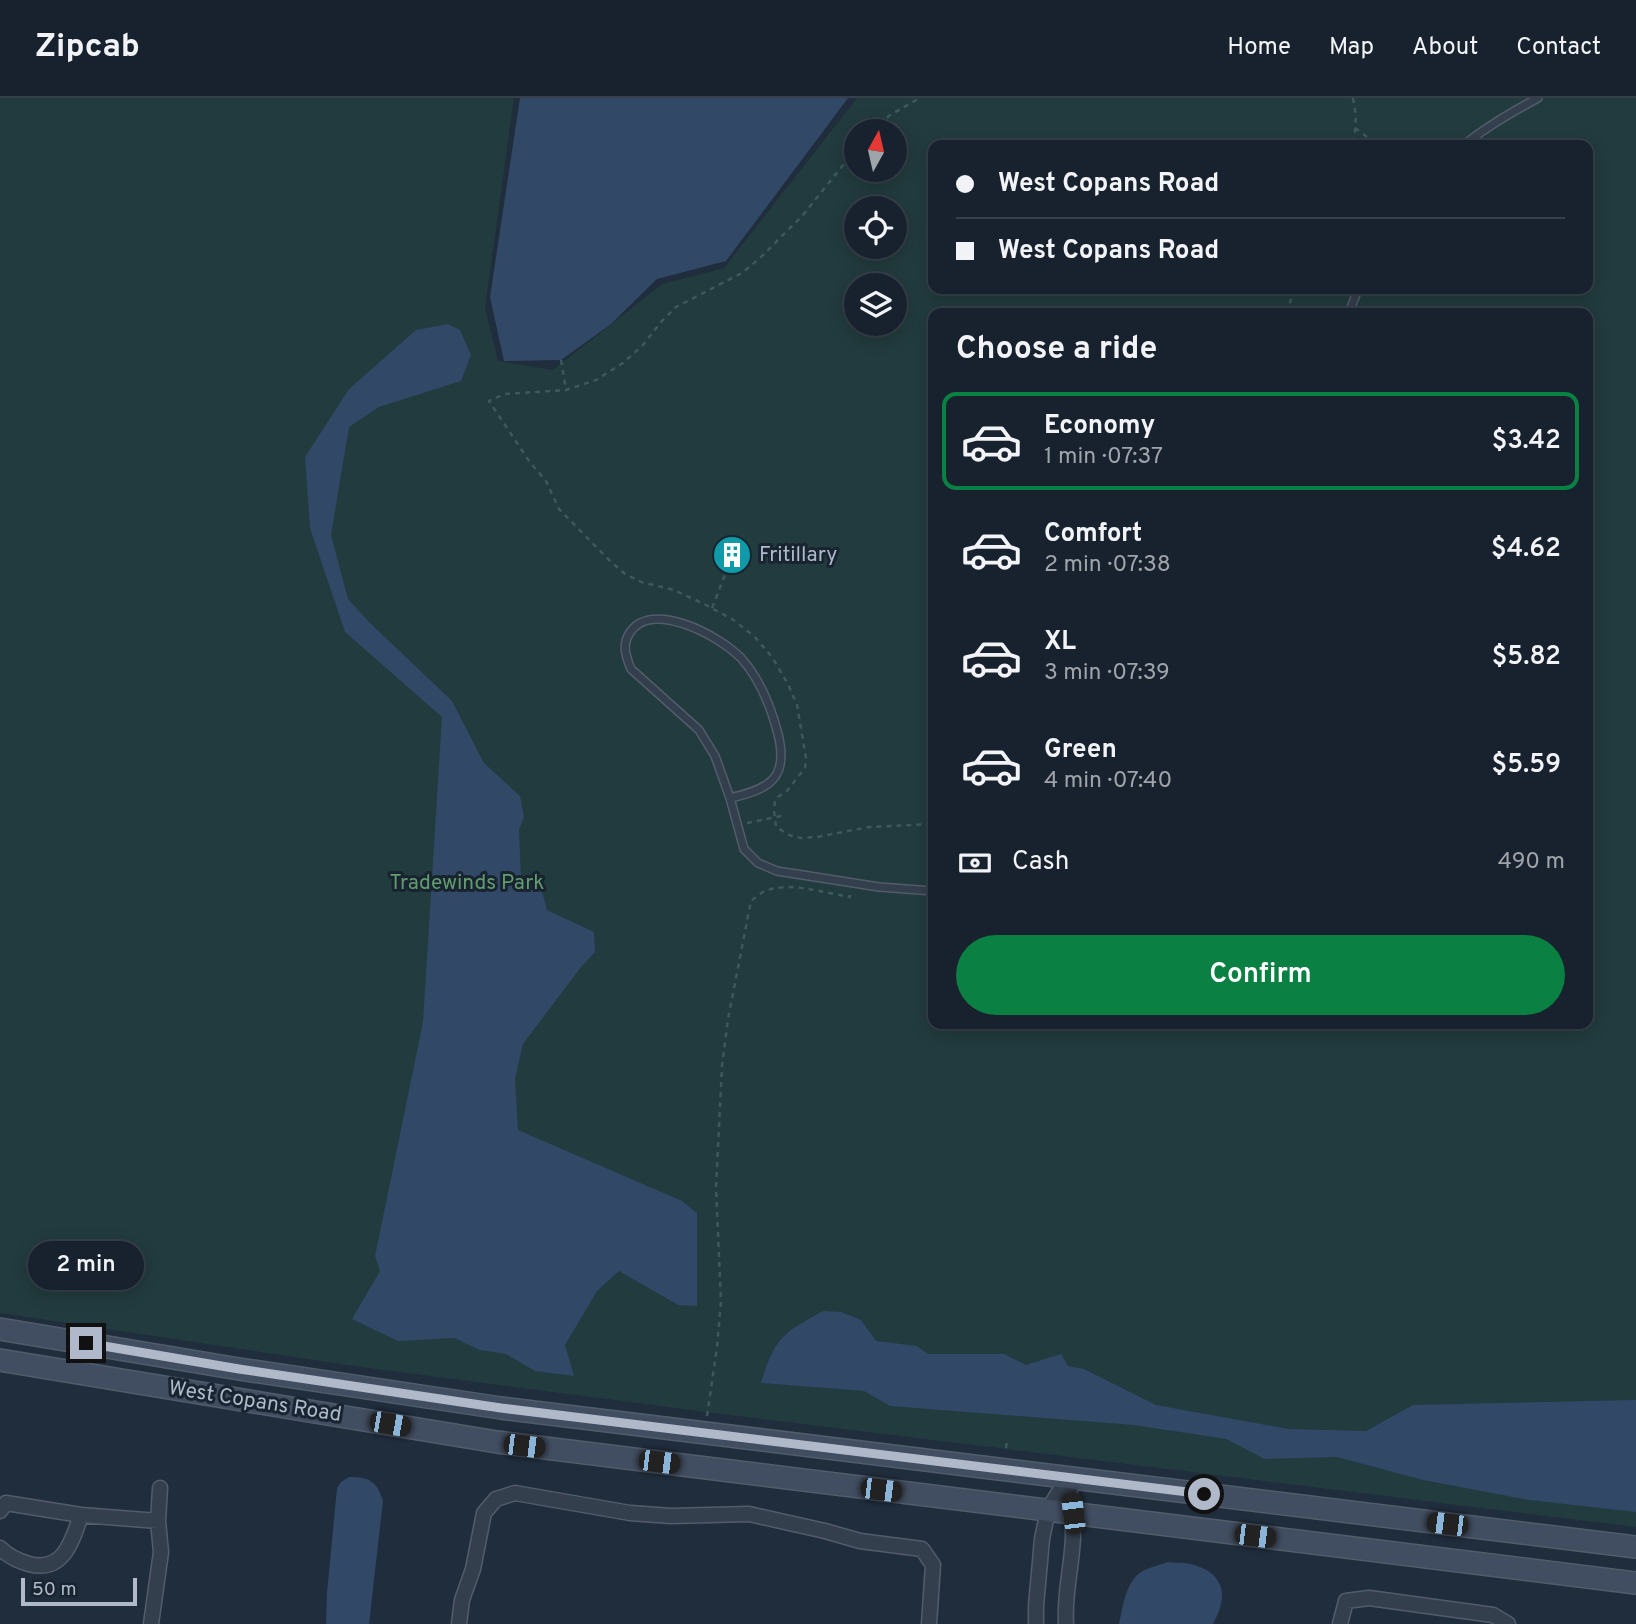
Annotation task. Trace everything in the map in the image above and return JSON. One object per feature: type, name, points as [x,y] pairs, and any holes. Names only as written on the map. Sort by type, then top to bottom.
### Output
[{"type":"main road","name":"West Copans Road","points":[[0,1329],[501,1408],[1636,1547]]},
{"type":"main road","name":"West Copans Road","points":[[0,1360],[497,1442],[1636,1583]]},
{"type":"main road","points":[[631,1459],[636,1424]]},
{"type":"street","points":[[1036,1624],[1041,1553],[1048,1510],[1068,1477]]},
{"type":"street","points":[[1066,1624],[1065,1605],[1073,1539],[1068,1477]]},
{"type":"street","points":[[151,1624],[161,1552],[158,1521],[160,1488]]},
{"type":"street","points":[[459,1624],[462,1600],[473,1569],[484,1513],[496,1499],[514,1493],[630,1513],[671,1516],[749,1514],[860,1541],[922,1549],[933,1565],[929,1624]]},
{"type":"street","points":[[0,1511],[6,1503],[81,1515],[158,1521]]},
{"type":"street","points":[[0,1549],[20,1562],[41,1567],[58,1560],[72,1541],[81,1515]]},
{"type":"street","points":[[1340,1624],[1346,1601],[1369,1598],[1493,1615],[1508,1624]]},
{"type":"lane","points":[[1471,140],[1538,98]]},
{"type":"lane","points":[[730,798],[754,793],[767,786],[776,776],[781,764],[781,747],[773,716],[760,686],[740,657],[717,639],[682,623],[659,618],[644,620],[633,627],[626,639],[625,656],[631,669],[699,730],[715,756],[744,849],[758,863],[777,871],[852,883],[928,891]]},
{"type":"path","points":[[886,119],[920,98]]},
{"type":"path","points":[[1353,98],[1356,107],[1354,140]]},
{"type":"path","points":[[1355,128],[1371,140]]},
{"type":"path","points":[[844,164],[803,215],[760,258],[742,273],[676,307],[643,345],[623,363],[596,380],[566,390],[505,394],[489,401],[529,461],[546,481],[559,509],[609,561],[641,582],[674,590],[732,619],[754,636],[772,657],[797,705],[806,758],[805,768],[787,791],[775,801],[776,827],[801,838],[869,827],[928,824]]},
{"type":"path","points":[[561,360],[566,390]]},
{"type":"path","points":[[712,608],[728,567]]},
{"type":"path","points":[[737,825],[786,815]]},
{"type":"path","points":[[693,1431],[707,1416],[717,1347],[720,1301],[716,1188],[722,1066],[751,901],[764,892],[783,888],[799,888],[850,897],[852,883]]},
{"type":"path","points":[[1006,1440],[1006,1448]]},
{"type":"green space","name":"Tradewinds Park","points":[[0,98],[514,98],[485,308],[498,361],[553,370],[662,284],[724,268],[857,98],[1636,98],[1636,1527],[361,1367],[0,1313]]},
{"type":"water","points":[[520,98],[848,98],[726,261],[657,279],[611,324],[561,360],[504,361],[490,297]]},
{"type":"water","points":[[448,324],[460,330],[471,355],[461,381],[379,407],[349,427],[331,535],[348,599],[452,701],[484,763],[520,796],[524,817],[519,830],[521,878],[541,888],[547,910],[594,932],[595,952],[523,1044],[515,1079],[518,1130],[682,1201],[697,1213],[697,1306],[678,1305],[619,1271],[597,1291],[565,1345],[574,1376],[535,1371],[506,1354],[480,1350],[454,1338],[398,1341],[352,1319],[380,1271],[375,1256],[423,1022],[442,717],[345,632],[310,528],[305,457],[349,389],[416,330]]},
{"type":"water","points":[[823,1311],[841,1312],[861,1320],[876,1341],[917,1346],[928,1354],[1004,1354],[1026,1365],[1061,1354],[1068,1366],[1084,1369],[1156,1405],[1289,1429],[1366,1431],[1413,1405],[1636,1400],[1636,1512],[1529,1500],[1423,1480],[1337,1457],[1265,1459],[1226,1439],[1134,1425],[890,1406],[864,1391],[761,1383],[771,1355],[782,1338]]},
{"type":"water","points":[[349,1477],[371,1482],[378,1489],[383,1501],[369,1624],[326,1624],[337,1488]]},
{"type":"water","points":[[1168,1562],[1187,1563],[1202,1568],[1217,1579],[1222,1595],[1213,1624],[1119,1624],[1131,1582],[1144,1571]]},
{"type":"place","name":"Fritillary","points":[[732,555]]},
{"type":"route","points":[[86,1343],[501,1408],[1204,1494]]}]
